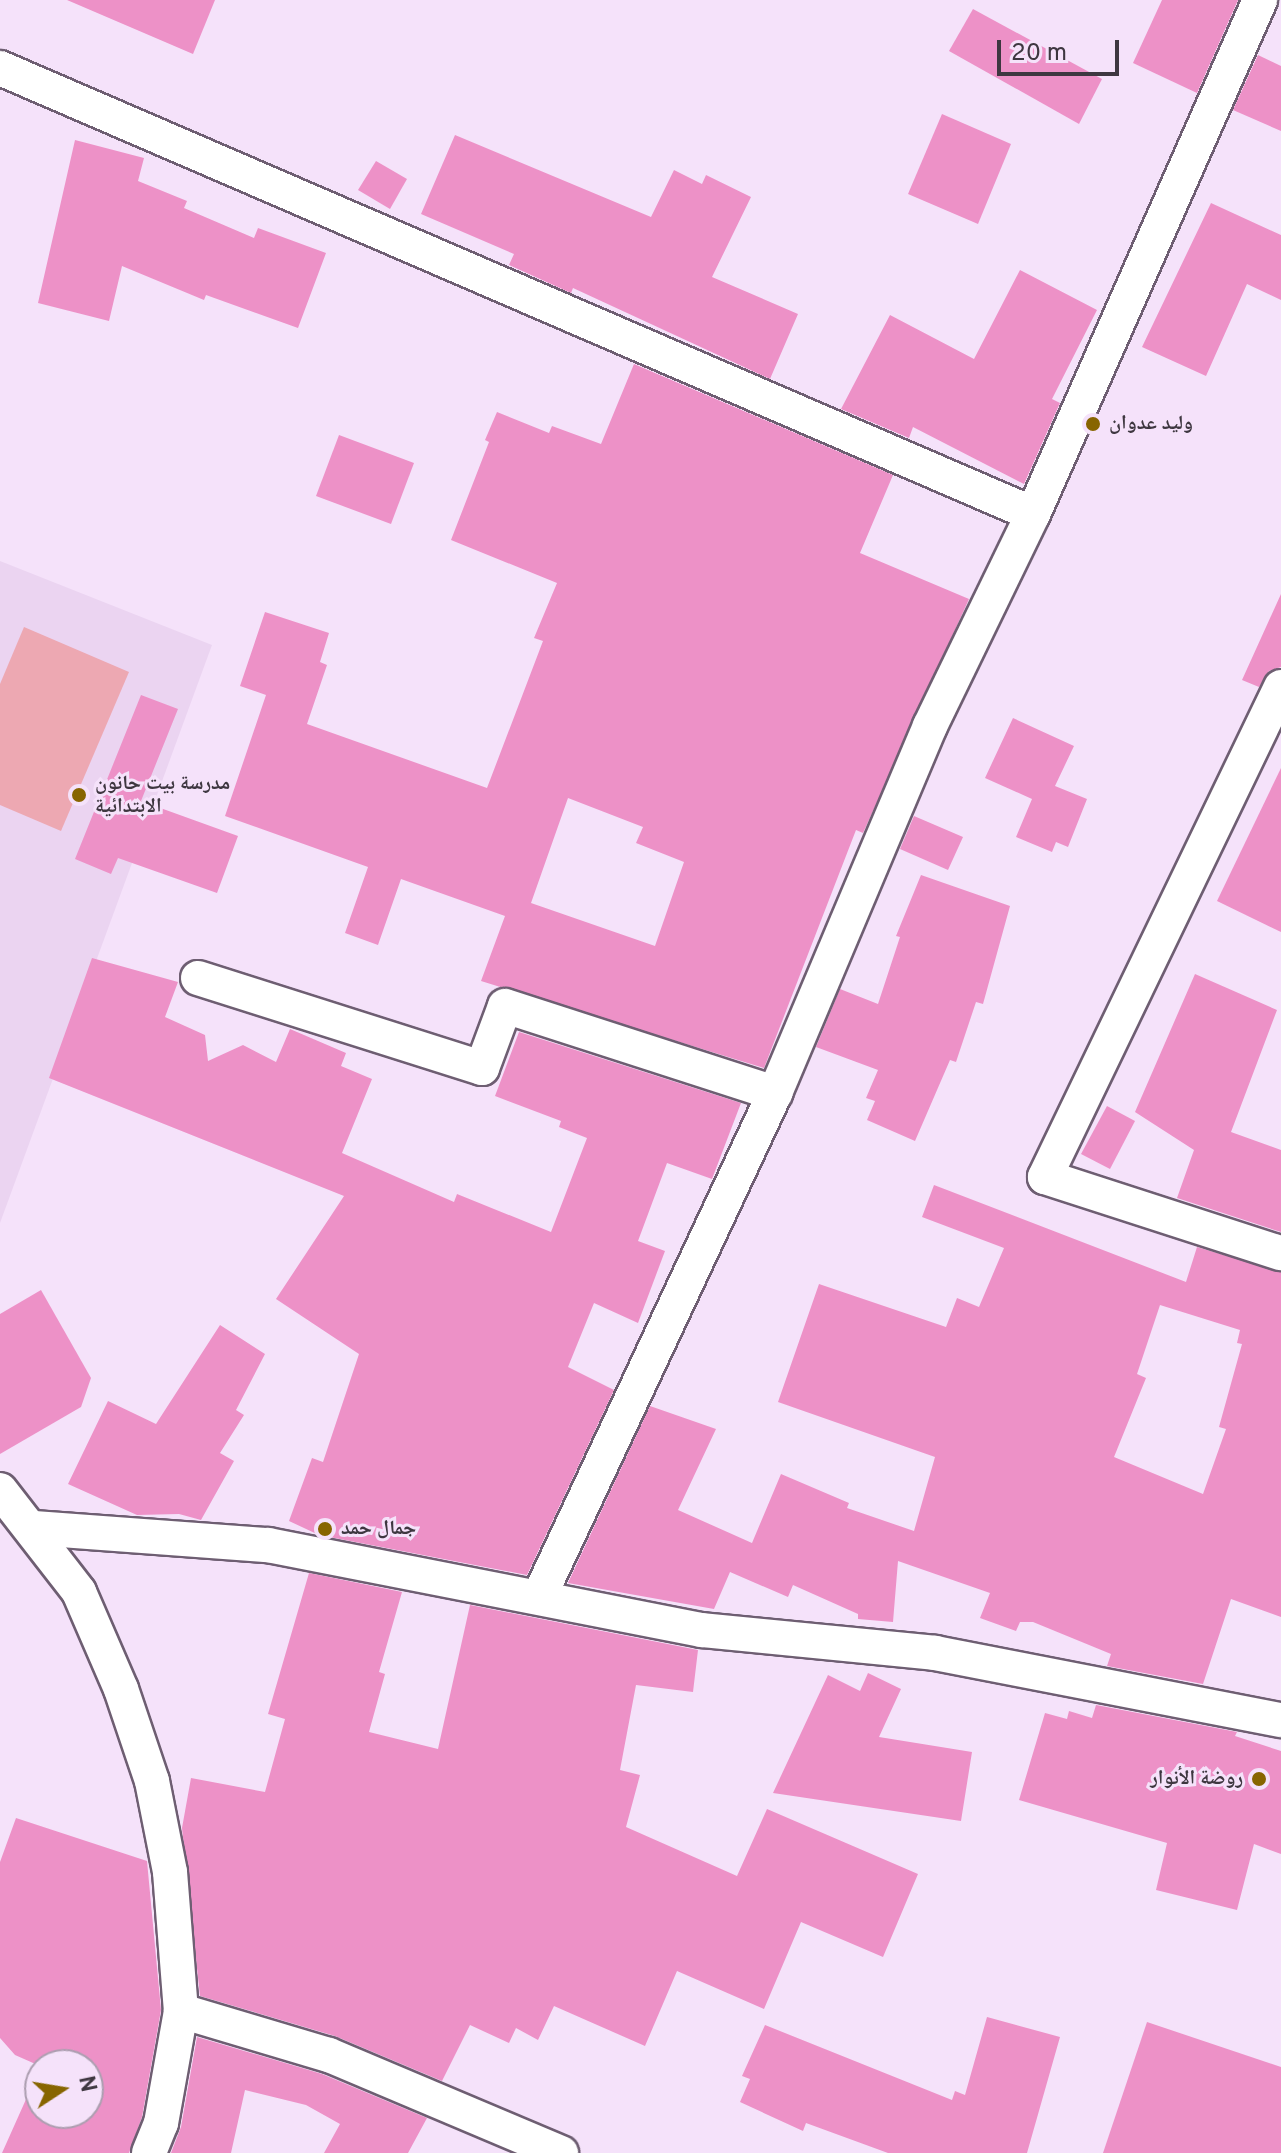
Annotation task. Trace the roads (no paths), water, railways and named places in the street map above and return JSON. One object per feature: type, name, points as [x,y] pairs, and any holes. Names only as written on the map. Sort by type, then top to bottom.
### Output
[{"type":"street","points":[[539,1597],[775,1093],[930,726],[1033,514],[1260,0]]},
{"type":"street","points":[[0,68],[1033,514]]},
{"type":"street","points":[[1281,687],[1045,1177],[1281,1253]]},
{"type":"street","points":[[198,978],[482,1068],[505,1006],[775,1093]]},
{"type":"street","points":[[0,1490],[34,1528],[79,1592],[121,1689],[152,1781],[170,1872],[181,2011],[161,2123],[149,2153]]},
{"type":"street","points":[[34,1528],[268,1545],[702,1630],[935,1653],[1281,1720]]},
{"type":"street","points":[[181,2011],[329,2055],[561,2153]]},
{"type":"place","name":"وليد عدوان","points":[[1093,424]]},
{"type":"place","name":"مدرسة بيت حانون الابتدائية","points":[[79,795]]},
{"type":"place","name":"جمال حمد","points":[[325,1529]]},
{"type":"place","name":"روضة الأنوار","points":[[1259,1779]]}]
